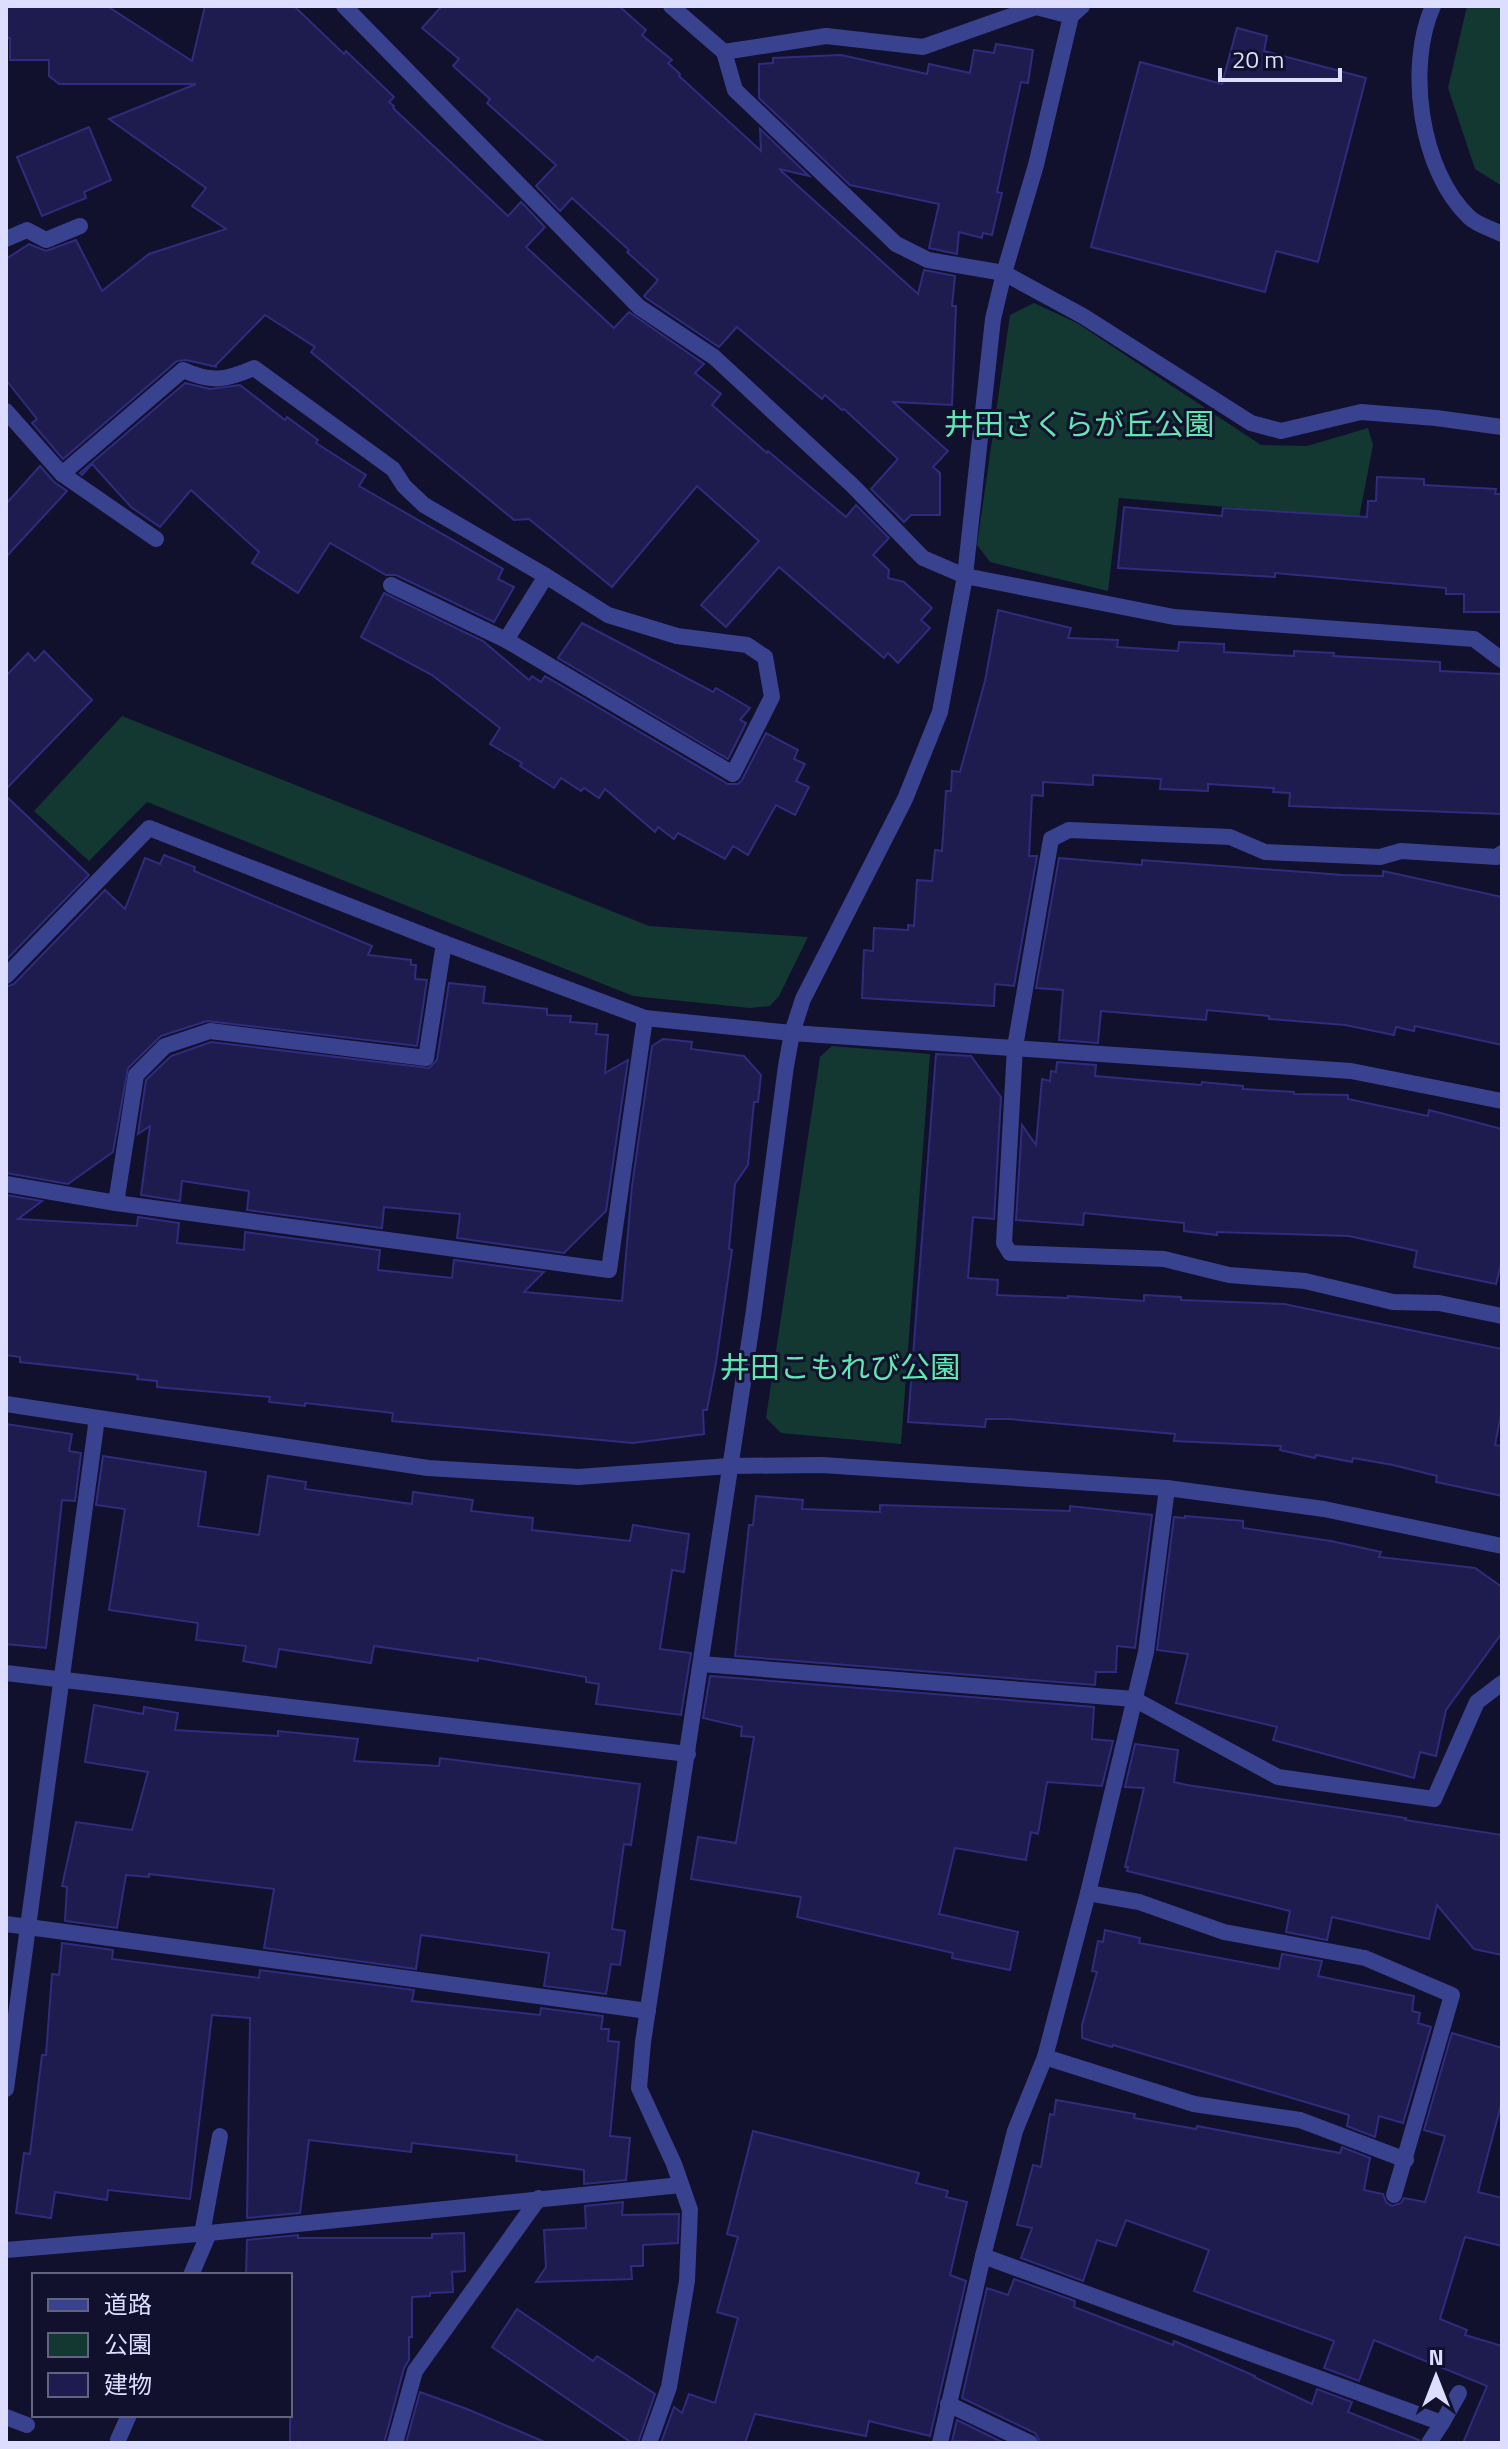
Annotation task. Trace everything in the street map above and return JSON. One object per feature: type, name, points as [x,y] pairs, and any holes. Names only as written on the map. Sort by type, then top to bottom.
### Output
[{"type":"street","points":[[344,6],[639,307],[714,357],[853,486],[923,558],[965,576],[1174,617],[1474,639],[1502,660]]},
{"type":"street","points":[[671,6],[724,52],[735,90],[896,244],[928,260],[1004,273],[1083,316],[1251,423],[1281,431],[1361,412],[1502,427]]},
{"type":"street","points":[[1433,6],[1426,23],[1418,77],[1428,142],[1445,187],[1470,220],[1502,234]]},
{"type":"street","points":[[649,2443],[669,2387],[687,2281],[690,2210],[639,2088],[792,1033],[803,999],[905,799],[940,712],[965,576],[993,319],[1077,11],[1036,7],[923,47],[826,36],[724,52]]},
{"type":"street","points":[[6,239],[27,230],[46,240],[80,226]]},
{"type":"street","points":[[62,474],[183,370],[203,379],[231,378],[254,368],[393,469],[404,486],[424,505],[608,615],[677,636],[747,645],[765,657],[772,697],[733,774],[506,640],[391,585]]},
{"type":"street","points":[[6,411],[62,474],[156,539]]},
{"type":"street","points":[[506,640],[546,576]]},
{"type":"street","points":[[6,976],[149,828],[645,1018],[792,1033],[1351,1071],[1502,1101]]},
{"type":"street","points":[[1502,853],[1497,857],[1401,851],[1380,857],[1265,852],[1230,837],[1069,830],[1051,839],[1015,1047],[1004,1243],[1010,1253],[1164,1259],[1229,1275],[1305,1281],[1393,1302],[1439,1303],[1502,1316]]},
{"type":"street","points":[[116,1203],[136,1075],[165,1046],[210,1031],[426,1058],[444,943]]},
{"type":"street","points":[[6,1184],[116,1203],[609,1270],[645,1018]]},
{"type":"street","points":[[6,1404],[428,1468],[578,1477],[729,1466],[822,1465],[1167,1488],[1324,1509],[1502,1546]]},
{"type":"street","points":[[6,2089],[97,1418]]},
{"type":"street","points":[[940,2443],[1015,2131],[1045,2057],[1146,1652],[1167,1488]]},
{"type":"street","points":[[701,1664],[1134,1699],[1278,1777],[1434,1799],[1477,1702],[1502,1683]]},
{"type":"street","points":[[6,1673],[688,1754]]},
{"type":"street","points":[[1088,1893],[1139,1902],[1224,1932],[1365,1958],[1452,1995],[1394,2195]]},
{"type":"street","points":[[6,1924],[648,2011]]},
{"type":"street","points":[[1045,2057],[1194,2104],[1300,2120],[1406,2160]]},
{"type":"street","points":[[192,2273],[206,2233],[220,2136]]},
{"type":"street","points":[[6,2250],[681,2185]]},
{"type":"street","points":[[395,2443],[415,2371],[539,2198]]},
{"type":"street","points":[[983,2256],[1442,2423]]},
{"type":"street","points":[[1429,2443],[1459,2393]]},
{"type":"street","points":[[948,2404],[1030,2443]]},
{"type":"street","points":[[6,2417],[27,2425]]},
{"type":"street","points":[[118,2440],[128,2417]]},
{"type":"green space","points":[[1467,6],[1502,6],[1502,186],[1475,169],[1448,88]]},
{"type":"green space","name":"井田さくらが丘公園","points":[[1034,303],[1077,323],[1261,445],[1307,446],[1368,428],[1373,445],[1359,518],[1119,498],[1108,591],[990,562],[977,545],[1010,315]]},
{"type":"green space","points":[[122,716],[649,926],[808,937],[779,996],[770,1006],[750,1008],[633,996],[147,802],[89,861],[34,811]]},
{"type":"green space","name":"井田こもれび公園","points":[[832,1046],[930,1054],[901,1444],[781,1433],[766,1418],[820,1057]]},
{"type":"building","points":[[6,6],[107,6],[192,61],[205,6],[294,6],[394,97],[389,102],[393,108],[508,216],[521,202],[545,227],[526,247],[614,328],[629,312],[704,364],[695,373],[721,394],[712,405],[846,517],[856,505],[889,538],[873,555],[889,570],[888,578],[904,582],[932,608],[921,620],[930,628],[898,663],[888,653],[884,658],[779,567],[726,627],[701,605],[759,541],[697,486],[612,587],[529,519],[514,520],[311,352],[315,347],[265,315],[217,367],[177,361],[63,459],[32,423],[37,419],[6,380],[6,259],[29,244],[46,251],[76,240],[102,291],[149,254],[226,229],[192,206],[206,188],[109,119],[196,84],[59,84],[49,76],[49,60],[10,60]]},
{"type":"building","points":[[442,6],[619,6],[646,30],[642,35],[672,60],[668,63],[679,76],[761,151],[760,129],[809,176],[779,169],[918,294],[924,270],[955,276],[952,405],[893,402],[948,451],[933,467],[940,473],[940,515],[911,515],[904,522],[871,489],[898,459],[844,409],[825,395],[822,399],[737,327],[719,347],[646,298],[644,296],[658,280],[627,252],[629,250],[572,198],[560,211],[536,186],[556,165],[487,103],[490,99],[453,66],[459,59],[422,28]]},
{"type":"building","points":[[1237,28],[1267,36],[1264,51],[1366,78],[1318,262],[1276,251],[1265,292],[1091,247],[1140,62],[1222,84]]},
{"type":"building","points":[[996,44],[1033,50],[1028,83],[1021,82],[997,192],[1002,193],[992,235],[983,233],[982,238],[959,232],[957,254],[929,248],[939,204],[850,185],[759,98],[759,64],[773,63],[773,58],[841,55],[927,74],[929,64],[970,73],[974,50],[994,53]]},
{"type":"building","points":[[89,127],[111,180],[84,192],[86,198],[42,216],[17,157]]},
{"type":"building","points":[[185,383],[210,389],[240,385],[285,420],[287,417],[318,440],[316,443],[366,475],[359,486],[503,569],[498,579],[514,587],[494,622],[396,575],[386,575],[330,543],[298,593],[252,563],[259,552],[191,490],[160,527],[131,507],[92,464],[82,475],[80,473]]},
{"type":"building","points":[[40,466],[67,491],[6,557],[6,504]]},
{"type":"building","points":[[1377,477],[1424,479],[1424,485],[1496,489],[1495,494],[1502,494],[1502,612],[1464,612],[1464,594],[1446,594],[1446,588],[1275,573],[1275,577],[1118,568],[1124,507],[1222,516],[1223,508],[1367,517],[1368,501],[1376,501]]},
{"type":"building","points":[[384,593],[483,641],[529,680],[532,676],[541,682],[545,676],[728,784],[738,784],[742,780],[766,733],[798,750],[794,759],[805,764],[796,781],[809,787],[795,815],[776,805],[748,855],[733,846],[725,859],[678,833],[674,839],[658,827],[655,832],[605,789],[599,798],[561,778],[554,788],[520,766],[522,763],[490,744],[500,728],[432,675],[361,637]]},
{"type":"building","points":[[998,610],[1071,628],[1068,638],[1118,640],[1117,647],[1178,651],[1179,642],[1224,644],[1224,652],[1294,656],[1294,651],[1334,653],[1333,656],[1440,662],[1440,671],[1502,674],[1502,814],[1289,806],[1290,793],[1273,792],[1274,788],[1208,784],[1208,791],[1160,789],[1161,779],[1093,775],[1093,785],[1043,782],[1043,796],[1032,795],[1029,856],[1037,856],[1014,986],[995,984],[994,1006],[862,998],[864,950],[873,951],[874,928],[908,930],[908,925],[914,926],[917,880],[932,881],[935,850],[942,851],[946,791],[951,791],[952,771],[960,772],[985,681]]},
{"type":"building","points":[[582,623],[713,692],[716,688],[750,708],[740,720],[746,723],[728,759],[558,658]]},
{"type":"building","points":[[44,651],[92,700],[6,789],[6,676],[28,653],[35,661]]},
{"type":"building","points":[[6,796],[89,875],[6,960]]},
{"type":"building","points":[[164,855],[195,867],[194,871],[372,946],[368,955],[411,960],[411,965],[416,965],[415,979],[427,980],[417,1046],[207,1021],[161,1036],[128,1068],[113,1152],[68,1184],[6,1173],[6,987],[14,984],[105,890],[125,909],[145,858],[160,864]]},
{"type":"building","points":[[1059,858],[1142,865],[1142,860],[1343,875],[1383,876],[1383,871],[1502,897],[1502,1045],[1415,1026],[1414,1031],[1396,1027],[1394,1035],[1345,1025],[1207,1010],[1206,1020],[1101,1011],[1098,1043],[1059,1040],[1063,990],[1036,988]]},
{"type":"building","points":[[449,983],[485,987],[483,1003],[547,1009],[547,1015],[571,1016],[570,1022],[597,1024],[596,1034],[608,1035],[605,1073],[628,1060],[606,1211],[564,1253],[457,1238],[460,1214],[384,1207],[382,1228],[247,1210],[249,1191],[182,1181],[180,1201],[141,1195],[150,1126],[138,1134],[146,1080],[171,1056],[211,1042],[429,1068],[437,1060]]},
{"type":"building","points":[[663,1039],[692,1042],[691,1049],[744,1056],[761,1075],[758,1102],[754,1102],[748,1165],[735,1184],[729,1249],[732,1250],[716,1363],[707,1410],[703,1410],[704,1434],[633,1443],[392,1421],[393,1413],[305,1403],[305,1406],[269,1402],[270,1397],[157,1387],[157,1381],[137,1379],[138,1375],[20,1362],[20,1357],[6,1355],[6,1195],[42,1201],[18,1219],[137,1226],[138,1217],[179,1223],[177,1243],[244,1250],[245,1232],[380,1250],[378,1270],[452,1278],[454,1260],[544,1272],[524,1292],[622,1301],[632,1186],[652,1046]]},
{"type":"building","points":[[936,1054],[971,1056],[1001,1097],[994,1219],[973,1217],[968,1278],[998,1280],[997,1295],[1144,1301],[1144,1295],[1181,1297],[1181,1300],[1284,1304],[1502,1349],[1502,1409],[1495,1445],[1502,1446],[1502,1496],[1436,1482],[1437,1476],[1393,1465],[1353,1458],[1352,1462],[1316,1455],[1315,1458],[1280,1450],[1281,1446],[1174,1441],[1175,1434],[1009,1419],[986,1419],[985,1427],[908,1422]]},
{"type":"building","points":[[1057,1062],[1096,1065],[1095,1076],[1201,1085],[1202,1082],[1294,1094],[1348,1095],[1348,1099],[1428,1116],[1429,1110],[1502,1129],[1502,1260],[1496,1284],[1414,1267],[1417,1251],[1349,1236],[1217,1232],[1217,1235],[1184,1231],[1184,1223],[1084,1213],[1083,1225],[1016,1220],[1022,1125],[1036,1145],[1042,1079],[1050,1081],[1051,1071],[1056,1072]]},
{"type":"building","points":[[6,1424],[72,1434],[69,1451],[81,1453],[75,1501],[62,1500],[46,1648],[6,1644]]},
{"type":"building","points":[[103,1456],[206,1472],[198,1526],[259,1535],[268,1476],[306,1482],[305,1489],[412,1504],[413,1492],[473,1500],[471,1511],[533,1518],[532,1530],[630,1541],[633,1525],[689,1534],[684,1572],[672,1570],[660,1649],[691,1653],[681,1715],[596,1704],[599,1684],[586,1682],[586,1677],[478,1658],[478,1661],[374,1646],[371,1663],[279,1649],[276,1667],[243,1661],[246,1646],[196,1640],[198,1623],[109,1610],[125,1509],[96,1505]]},
{"type":"building","points":[[756,1496],[803,1500],[802,1509],[880,1512],[880,1505],[1070,1511],[1070,1506],[1152,1515],[1135,1648],[1117,1646],[1116,1672],[1096,1672],[1095,1685],[735,1656],[749,1525],[753,1525]]},
{"type":"building","points":[[1174,1517],[1243,1521],[1243,1528],[1331,1541],[1381,1552],[1379,1557],[1475,1568],[1502,1587],[1502,1633],[1446,1710],[1436,1756],[1420,1752],[1414,1778],[1273,1740],[1277,1727],[1176,1703],[1188,1654],[1157,1650]]},
{"type":"building","points":[[710,1676],[1094,1707],[1092,1739],[1113,1741],[1102,1786],[1047,1782],[1038,1834],[1031,1832],[1026,1860],[955,1848],[939,1914],[1018,1932],[1010,1970],[952,1958],[953,1953],[797,1917],[801,1897],[691,1879],[698,1837],[736,1843],[754,1737],[741,1736],[742,1727],[703,1718]]},
{"type":"building","points":[[94,1705],[143,1714],[144,1707],[178,1713],[175,1730],[278,1736],[278,1731],[358,1739],[354,1761],[439,1766],[440,1758],[640,1784],[631,1845],[624,1844],[612,1929],[625,1931],[620,1965],[611,1964],[606,1994],[544,1986],[549,1953],[421,1935],[416,1969],[264,1948],[274,1889],[149,1874],[149,1877],[126,1875],[117,1928],[65,1921],[67,1887],[62,1886],[76,1822],[132,1830],[148,1772],[85,1762]]},
{"type":"building","points":[[1135,1744],[1178,1750],[1174,1782],[1502,1835],[1502,1955],[1474,1949],[1437,1905],[1429,1939],[1332,1917],[1327,1940],[1286,1932],[1290,1911],[1127,1871],[1128,1867],[1125,1867],[1144,1788],[1125,1787]]},
{"type":"building","points":[[1105,1930],[1140,1938],[1139,1943],[1279,1969],[1282,1954],[1322,1961],[1318,1976],[1414,1996],[1412,2011],[1420,2013],[1418,2023],[1431,2027],[1403,2123],[1379,2116],[1375,2137],[1347,2126],[1349,2115],[1082,2038],[1082,2025],[1097,1972],[1092,1971],[1098,1941],[1103,1942]]},
{"type":"building","points":[[62,1943],[113,1950],[112,1959],[259,1978],[260,1970],[414,1990],[412,2001],[540,2015],[541,2008],[603,2016],[601,2029],[609,2029],[608,2041],[619,2042],[610,2136],[630,2138],[626,2180],[584,2184],[584,2170],[516,2161],[517,2155],[412,2143],[411,2152],[309,2140],[300,2213],[247,2218],[250,2018],[212,2015],[190,2199],[108,2190],[107,2200],[55,2192],[51,2218],[16,2213],[24,2153],[30,2154],[42,2055],[46,2055],[52,1974],[59,1975]]},
{"type":"building","points":[[1452,2033],[1502,2048],[1502,2101],[1478,2192],[1502,2198],[1502,2246],[1465,2237],[1440,2319],[1467,2330],[1465,2335],[1502,2346],[1502,2443],[1463,2443],[1487,2386],[1374,2340],[1359,2381],[1324,2368],[1334,2341],[1194,2291],[1209,2250],[1126,2220],[1116,2246],[1097,2240],[1083,2281],[1021,2258],[1032,2228],[1017,2225],[1033,2165],[1041,2167],[1050,2114],[1054,2115],[1056,2100],[1135,2114],[1134,2118],[1196,2129],[1197,2126],[1340,2153],[1342,2147],[1370,2158],[1364,2190],[1383,2194],[1392,2206],[1401,2203],[1404,2198],[1425,2202],[1445,2136],[1424,2130]]},
{"type":"building","points":[[753,2131],[919,2173],[916,2183],[948,2191],[946,2197],[967,2202],[950,2275],[966,2281],[930,2436],[869,2421],[866,2436],[755,2414],[745,2443],[661,2443],[674,2407],[682,2413],[689,2394],[715,2403],[738,2318],[717,2312],[738,2237],[727,2234]]},
{"type":"building","points":[[623,2202],[622,2215],[679,2214],[678,2243],[643,2245],[643,2266],[631,2266],[632,2279],[536,2282],[546,2267],[544,2230],[586,2228],[585,2206]]},
{"type":"building","points":[[464,2233],[465,2271],[452,2272],[453,2292],[412,2297],[409,2360],[404,2368],[384,2443],[290,2443],[292,2273],[246,2273],[247,2240],[298,2235],[298,2238],[432,2238],[432,2234]]},
{"type":"building","points":[[1014,2279],[1075,2301],[1074,2307],[1173,2345],[1174,2341],[1312,2404],[1317,2389],[1352,2402],[1348,2412],[1419,2440],[1418,2443],[1041,2443],[1035,2433],[962,2398],[987,2288],[1008,2295]]},
{"type":"building","points":[[517,2309],[593,2361],[597,2356],[655,2394],[638,2443],[632,2443],[492,2347]]},
{"type":"building","points":[[420,2392],[467,2409],[547,2443],[406,2443]]},
{"type":"building","points":[[957,2420],[1004,2443],[952,2441]]}]
